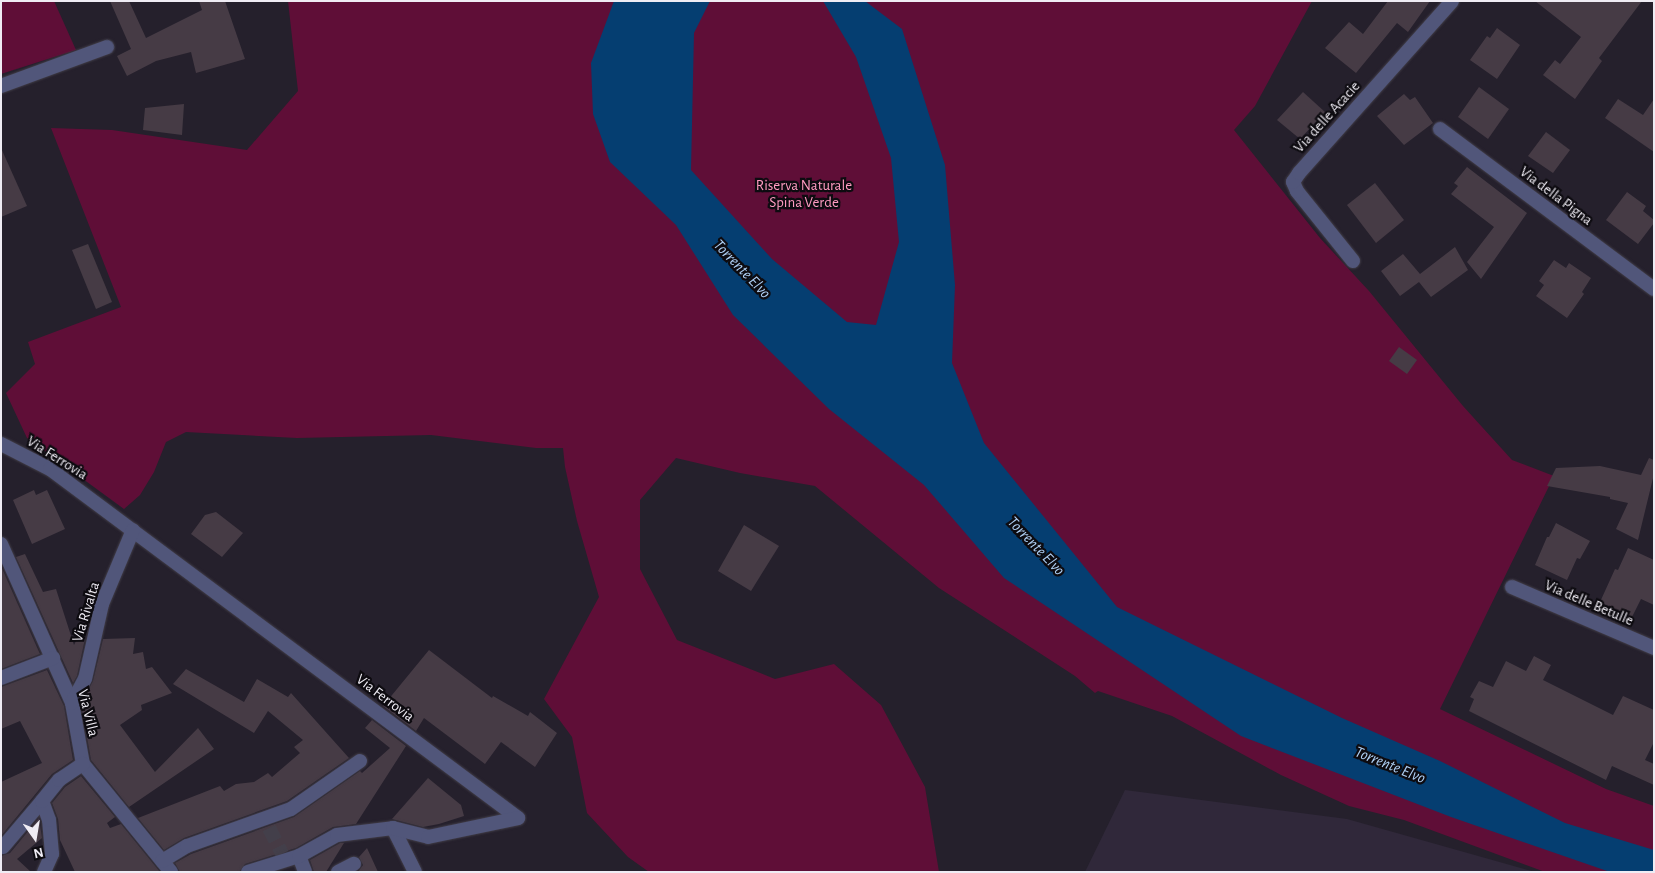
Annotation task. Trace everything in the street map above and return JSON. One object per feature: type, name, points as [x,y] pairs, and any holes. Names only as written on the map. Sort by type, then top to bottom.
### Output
[{"type":"street","name":"Via delle Acacie","points":[[1353,261],[1297,191],[1293,182],[1452,1]]},
{"type":"street","points":[[1,86],[107,47]]},
{"type":"street","name":"Via della Pigna","points":[[1440,129],[1654,289]]},
{"type":"street","name":"Via Ferrovia","points":[[1,444],[50,469],[518,818],[428,837],[393,828],[337,835],[299,856],[248,872]]},
{"type":"street","name":"Via Rivalta","points":[[72,702],[84,679],[102,604],[133,530]]},
{"type":"street","name":"Via Villa","points":[[1,544],[72,702],[83,764],[166,866]]},
{"type":"street","name":"Via delle Betulle","points":[[1512,587],[1654,648]]},
{"type":"street","points":[[1,678],[53,658]]},
{"type":"street","points":[[166,866],[187,846],[291,809],[360,761]]},
{"type":"street","points":[[3,847],[59,780],[83,764]]},
{"type":"street","points":[[42,800],[50,820],[52,854],[44,872]]},
{"type":"street","points":[[393,828],[415,872]]},
{"type":"street","points":[[299,856],[305,872]]},
{"type":"street","points":[[338,872],[354,864]]},
{"type":"shaded area","points":[[1125,790],[1347,819],[1535,872],[1085,872]]},
{"type":"green space","points":[[1,1],[54,1],[76,50],[1,74]]},
{"type":"green space","name":"Riserva Naturale Spina Verde","points":[[288,1],[1312,1],[1255,106],[1234,130],[1320,238],[1369,291],[1463,406],[1512,460],[1554,476],[1440,709],[1606,789],[1654,806],[1654,872],[1545,872],[1404,820],[1349,806],[1281,775],[1172,716],[1098,691],[1095,693],[1075,676],[939,588],[815,486],[740,473],[676,458],[640,500],[640,569],[677,640],[775,679],[834,664],[881,705],[925,787],[939,872],[649,872],[628,857],[587,813],[572,737],[544,699],[599,597],[577,521],[565,467],[563,448],[536,448],[431,435],[297,438],[186,432],[166,442],[154,472],[140,495],[124,509],[27,438],[6,393],[35,364],[28,342],[121,307],[51,128],[112,130],[247,150],[298,91]]},
{"type":"water","name":"Torrente Elvo","points":[[614,1],[710,1],[694,33],[691,170],[772,259],[847,322],[876,325],[899,242],[891,158],[856,57],[823,1],[865,1],[902,29],[945,165],[955,285],[952,363],[984,443],[1117,607],[1342,718],[1440,761],[1565,823],[1654,850],[1654,872],[1610,872],[1451,817],[1241,736],[1004,578],[924,485],[829,409],[733,315],[676,225],[610,162],[593,114],[591,63]]},
{"type":"building","points":[[110,1],[129,1],[146,38],[202,10],[199,1],[225,1],[245,59],[196,73],[191,52],[156,61],[127,76],[117,56],[131,49]]},
{"type":"building","points":[[1388,1],[1430,1],[1408,32],[1397,23],[1356,73],[1325,48],[1349,22],[1363,34]]},
{"type":"building","points":[[1535,1],[1642,1],[1599,58],[1602,61],[1575,99],[1543,75],[1555,60],[1560,64],[1581,37]]},
{"type":"building","points":[[1497,28],[1520,45],[1497,79],[1470,60],[1487,36],[1490,38]]},
{"type":"building","points":[[1479,87],[1509,109],[1488,139],[1458,117]]},
{"type":"building","points":[[1303,92],[1325,112],[1300,139],[1277,120]]},
{"type":"building","points":[[1404,94],[1410,100],[1415,97],[1433,123],[1404,145],[1377,116]]},
{"type":"building","points":[[1618,99],[1643,115],[1654,99],[1654,152],[1605,118]]},
{"type":"building","points":[[184,104],[182,135],[143,130],[145,108]]},
{"type":"building","points":[[1546,132],[1570,150],[1553,173],[1528,156]]},
{"type":"building","points":[[1,148],[27,206],[1,217]]},
{"type":"building","points":[[1467,167],[1527,213],[1481,279],[1467,262],[1494,227],[1451,194],[1458,186],[1454,183]]},
{"type":"building","points":[[1375,183],[1404,220],[1376,243],[1347,205]]},
{"type":"building","points":[[1627,192],[1646,206],[1643,211],[1654,220],[1654,223],[1638,244],[1606,220]]},
{"type":"building","points":[[88,244],[112,302],[96,309],[72,250]]},
{"type":"building","points":[[1455,247],[1468,270],[1431,297],[1419,282],[1400,296],[1381,271],[1403,254],[1420,274]]},
{"type":"building","points":[[1554,260],[1566,268],[1569,263],[1591,278],[1582,292],[1584,294],[1567,318],[1536,296],[1544,285],[1539,281]]},
{"type":"building","points":[[1399,347],[1417,360],[1407,374],[1389,361]]},
{"type":"building","points":[[1649,458],[1654,460],[1654,474],[1638,540],[1616,529],[1628,503],[1610,499],[1610,497],[1547,486],[1556,468],[1600,466],[1641,475]]},
{"type":"building","points":[[34,490],[36,495],[47,490],[65,529],[32,544],[13,500]]},
{"type":"building","points":[[216,512],[243,533],[222,557],[191,534],[205,515]]},
{"type":"building","points":[[1556,523],[1590,541],[1580,559],[1577,558],[1567,580],[1535,565],[1547,537],[1549,537]]},
{"type":"building","points":[[744,525],[779,546],[751,591],[718,571]]},
{"type":"building","points":[[1628,548],[1654,560],[1654,605],[1641,599],[1632,617],[1600,602],[1615,569],[1618,570]]},
{"type":"building","points":[[25,554],[43,592],[56,589],[74,645],[77,639],[85,639],[77,676],[73,683],[16,557]]},
{"type":"building","points":[[1,566],[40,654],[1,669]]},
{"type":"building","points":[[135,638],[133,654],[143,652],[146,669],[152,667],[172,693],[141,705],[142,710],[120,725],[155,772],[198,728],[214,749],[129,807],[91,760],[81,704],[93,681],[103,639]]},
{"type":"building","points":[[429,650],[492,698],[493,696],[528,716],[530,712],[557,733],[535,767],[501,742],[485,764],[424,718],[416,731],[383,706]]},
{"type":"building","points":[[1534,656],[1551,665],[1543,680],[1613,715],[1623,696],[1654,710],[1654,742],[1645,760],[1654,764],[1654,785],[1612,766],[1606,780],[1469,711],[1474,699],[1470,697],[1479,681],[1493,687],[1506,661],[1526,671]]},
{"type":"building","points":[[186,669],[244,702],[257,679],[288,697],[291,693],[349,758],[287,801],[184,838],[164,850],[138,818],[220,786],[224,791],[236,784],[254,782],[268,773],[272,777],[300,753],[294,747],[303,740],[268,711],[254,733],[173,684]]},
{"type":"building","points":[[47,670],[64,706],[73,760],[52,774],[1,836],[1,782],[42,763],[20,721],[1,729],[1,687]]},
{"type":"building","points":[[372,720],[406,746],[356,824],[333,827],[296,848],[245,864],[239,872],[180,872],[175,863],[191,854],[294,817],[360,771],[362,773],[390,748],[365,728]]},
{"type":"building","points":[[81,776],[115,817],[107,823],[110,828],[121,824],[160,872],[75,872],[60,840],[58,819],[52,803],[65,787]]},
{"type":"building","points":[[428,778],[461,805],[464,816],[423,827],[392,819]]},
{"type":"building","points":[[39,818],[42,838],[17,859],[31,872],[1,872],[1,856],[10,853]]},
{"type":"building","points":[[340,843],[344,843],[326,872],[314,872],[310,860]]},
{"type":"building","points":[[367,848],[378,872],[358,872],[363,865],[359,857]]},
{"type":"tunnel","points":[[269,828],[282,854]]}]
